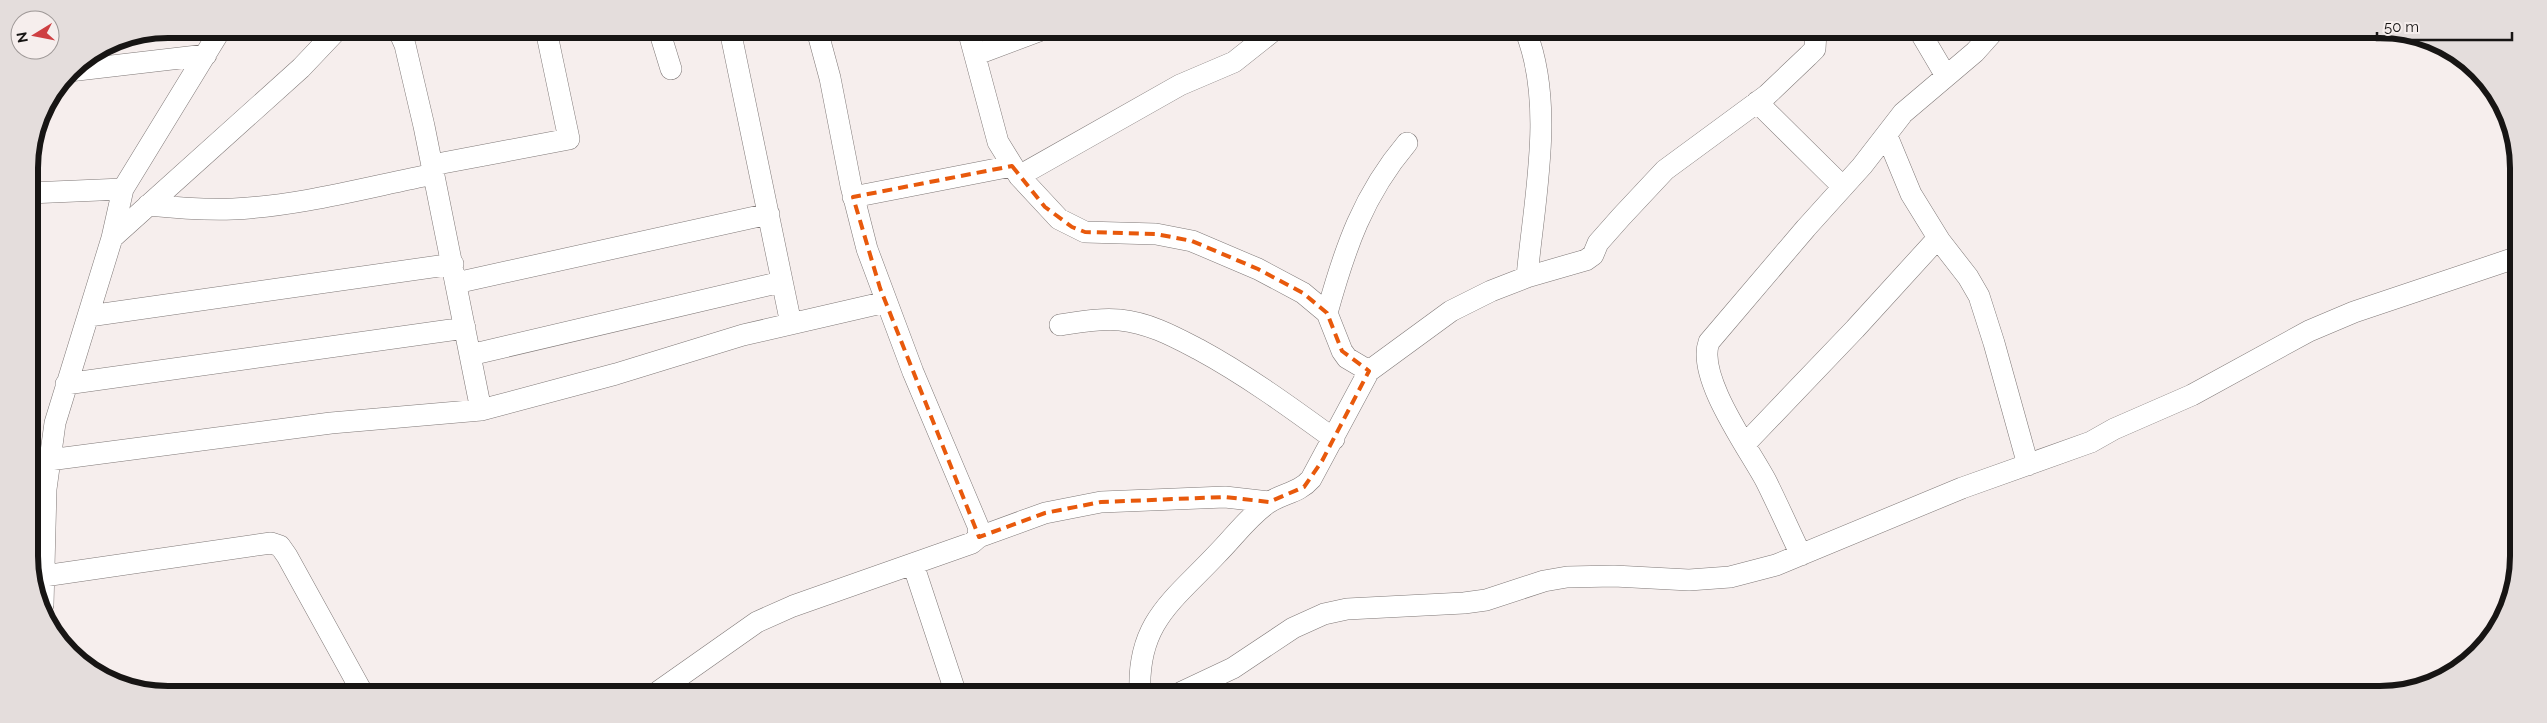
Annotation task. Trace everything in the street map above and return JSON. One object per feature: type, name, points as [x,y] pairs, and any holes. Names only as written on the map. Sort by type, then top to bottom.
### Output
[{"type":"street","points":[[44,598],[44,576],[38,551],[48,460],[55,423],[112,238],[123,189],[216,38]]},
{"type":"street","points":[[112,238],[301,68],[329,38]]},
{"type":"street","points":[[402,38],[433,170],[481,410]]},
{"type":"street","points":[[148,206],[198,210],[244,208],[290,202],[569,139],[548,38]]},
{"type":"street","points":[[661,38],[671,69]]},
{"type":"street","points":[[732,38],[791,324]]},
{"type":"street","points":[[819,38],[830,78],[853,197],[867,249],[886,302],[978,526],[979,537]]},
{"type":"street","points":[[970,38],[994,133],[1015,171],[1045,207],[1059,219],[1085,232],[1156,234],[1192,240],[1258,269],[1303,293],[1327,313],[1342,351],[1347,358],[1369,371]]},
{"type":"street","points":[[975,55],[1019,38]]},
{"type":"street","points":[[853,197],[1015,171],[1180,85],[1234,62],[1264,38]]},
{"type":"street","points":[[1527,277],[1540,118],[1539,78],[1528,38]]},
{"type":"street","points":[[1140,686],[1139,675],[1144,647],[1154,623],[1168,604],[1226,545],[1243,524],[1269,502],[1304,487],[1319,467],[1353,397],[1369,371],[1451,311],[1491,291],[1527,277],[1579,264],[1593,255],[1604,236],[1665,170],[1757,102],[1808,56],[1814,49],[1815,38]]},
{"type":"street","points":[[1924,38],[1946,76]]},
{"type":"street","points":[[1801,555],[1766,482],[1714,387],[1705,351],[1709,342],[1887,136],[1903,113],[1975,52],[1987,38]]},
{"type":"street","points":[[83,68],[206,55]]},
{"type":"street","points":[[1757,102],[1843,186]]},
{"type":"street","points":[[1887,136],[1911,194],[1938,238],[1968,277],[1979,296],[2028,465]]},
{"type":"street","points":[[1327,313],[1341,263],[1364,207],[1380,178],[1407,143]]},
{"type":"street","points":[[38,193],[123,189]]},
{"type":"street","points":[[89,316],[454,273],[769,214]]},
{"type":"street","points":[[1745,444],[1855,329],[1938,238]]},
{"type":"street","points":[[1196,686],[1233,668],[1293,628],[1324,614],[1347,609],[1464,603],[1486,600],[1544,581],[1567,577],[1614,576],[1689,580],[1730,576],[1758,570],[1801,555],[1962,488],[2091,442],[2114,429],[2192,395],[2318,327],[2354,312],[2510,260]]},
{"type":"street","points":[[470,355],[781,282]]},
{"type":"street","points":[[48,460],[331,423],[481,410],[616,374],[743,334],[886,302]]},
{"type":"street","points":[[1060,325],[1093,319],[1120,320],[1148,325],[1167,332],[1238,370],[1334,439]]},
{"type":"street","points":[[66,384],[465,328]]},
{"type":"street","points":[[666,686],[757,622],[793,606],[972,543],[979,537],[1044,513],[1101,502],[1225,498],[1269,502]]},
{"type":"street","points":[[44,576],[271,543],[280,546],[359,686]]},
{"type":"street","points":[[913,564],[953,686]]},
{"type":"highlighted area","points":[[1012,166],[1045,207],[1072,227],[1085,232],[1156,234],[1192,241],[1258,269],[1303,293],[1327,313],[1342,351],[1369,371],[1322,461],[1304,487],[1269,502],[1225,497],[1101,502],[1045,513],[979,537],[880,288],[853,197]]}]
